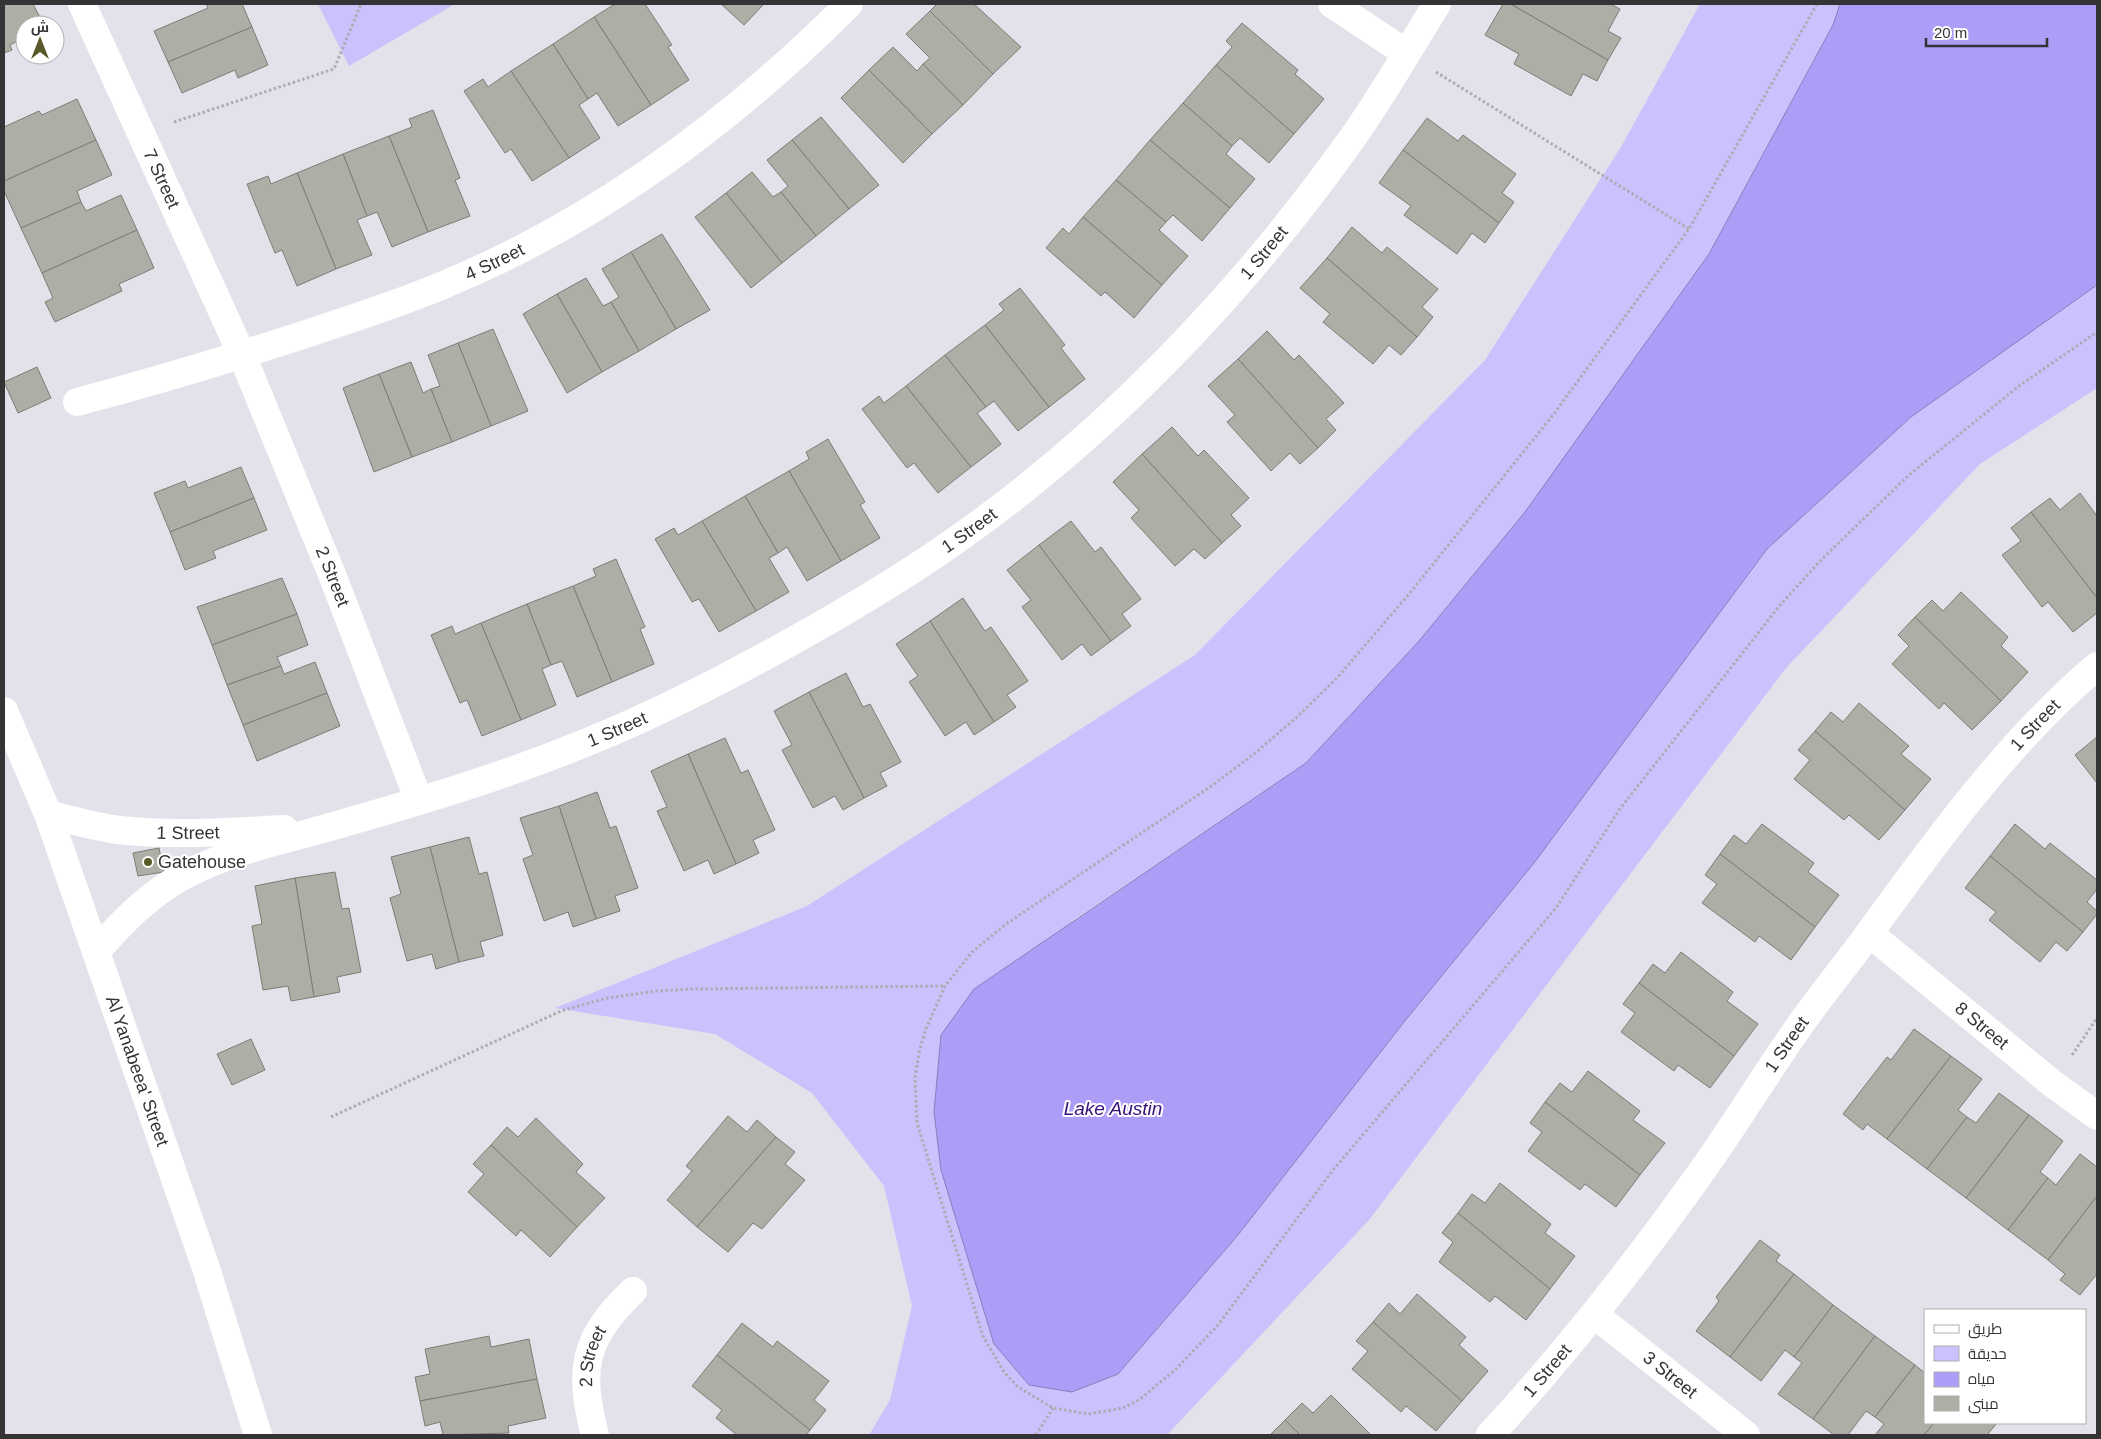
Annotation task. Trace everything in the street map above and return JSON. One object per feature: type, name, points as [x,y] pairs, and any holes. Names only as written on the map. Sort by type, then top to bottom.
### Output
[{"type":"street","name":"7 Street","points":[[82,4],[242,355]]},
{"type":"street","name":"4 Street","points":[[77,402],[242,355],[448,284],[514,252],[578,216],[640,177],[700,135],[758,89],[849,4]]},
{"type":"street","points":[[1332,4],[1406,53]]},
{"type":"street","name":"1 Street","points":[[96,952],[120,925],[147,900],[184,875],[220,858],[419,801],[581,745],[710,686],[833,619],[953,543],[1042,474],[1119,406],[1205,319],[1279,234],[1342,152],[1437,4]]},
{"type":"street","name":"2 Street","points":[[242,355],[333,577],[419,801]]},
{"type":"street","name":"1 Street","points":[[1490,1435],[1595,1315],[1696,1180],[1805,1018],[1869,933],[1920,860],[2032,728],[2097,666]]},
{"type":"street","name":"Al Yanabeea' Street","points":[[4,711],[48,814],[205,1265],[258,1435]]},
{"type":"street","name":"1 Street","points":[[48,814],[117,830],[164,833],[330,827]]},
{"type":"street","name":"8 Street","points":[[1869,933],[2053,1084],[2097,1116]]},
{"type":"street","name":"2 Street","points":[[596,1435],[585,1390],[588,1361],[596,1334],[612,1311],[633,1291]]},
{"type":"street","name":"3 Street","points":[[1595,1315],[1746,1435]]},
{"type":"path","points":[[142,133],[334,69],[361,4]]},
{"type":"path","points":[[1816,4],[1689,229],[1553,415],[1409,594],[1337,678],[1297,717],[1210,788],[1006,924],[972,952],[945,986],[925,1031],[918,1053],[915,1077],[917,1123],[989,1348],[1004,1372],[1018,1387],[1053,1408],[1070,1413],[1088,1414],[1123,1408],[1153,1389],[1198,1348],[1333,1170],[1556,908],[1619,810],[1781,604],[1822,559],[1909,475],[2019,386],[2097,332]]},
{"type":"path","points":[[1406,53],[1689,229]]},
{"type":"path","points":[[332,1117],[561,1011],[607,998],[658,991],[692,989],[945,986]]},
{"type":"path","points":[[2053,1084],[2097,1018]]},
{"type":"path","points":[[1036,1435],[1053,1408]]},
{"type":"green space","points":[[318,4],[455,4],[349,66]]},
{"type":"green space","points":[[1700,4],[1840,4],[1833,25],[1709,254],[1525,512],[1419,641],[1306,763],[1072,921],[1118,1374],[1238,1235],[1404,1022],[1534,863],[1767,549],[1911,417],[2097,285],[2097,388],[1980,464],[1786,668],[1369,1220],[1167,1435],[869,1435],[890,1400],[912,1306],[884,1186],[812,1093],[715,1034],[555,1008],[807,906],[1195,655],[1485,360],[1621,147]]},
{"type":"water","name":"Lake Austin","points":[[1840,4],[2097,4],[2097,285],[1911,417],[1767,549],[1534,863],[1404,1022],[1238,1235],[1118,1374],[1072,1392],[1029,1385],[994,1344],[941,1170],[934,1112],[941,1035],[974,989],[1306,763],[1419,641],[1525,512],[1709,254],[1833,25]]},
{"type":"building","points":[[4,4],[33,4],[39,15],[15,15],[15,42],[10,45],[12,50],[4,53]]},
{"type":"building","points":[[206,4],[242,4],[252,27],[168,62],[154,31],[208,8]]},
{"type":"building","points":[[615,4],[645,4],[672,45],[668,47],[689,80],[651,105],[594,17]]},
{"type":"building","points":[[721,4],[764,4],[744,25]]},
{"type":"building","points":[[937,4],[974,4],[1021,47],[993,74],[930,11]]},
{"type":"building","points":[[1503,4],[1511,4],[1608,60],[1597,81],[1583,74],[1571,96],[1514,64],[1519,54],[1485,35]]},
{"type":"building","points":[[1511,4],[1610,4],[1620,9],[1608,31],[1621,38],[1608,60]]},
{"type":"building","points":[[930,11],[993,74],[963,105],[923,64],[930,58],[906,34]]},
{"type":"building","points":[[594,17],[651,105],[618,126],[597,93],[588,99],[553,44]]},
{"type":"building","points":[[1242,23],[1298,70],[1295,74],[1324,99],[1294,134],[1216,65],[1232,47],[1226,41]]},
{"type":"building","points":[[252,27],[268,65],[238,78],[235,70],[182,93],[168,62]]},
{"type":"building","points":[[553,44],[588,99],[579,105],[600,138],[569,158],[511,71]]},
{"type":"building","points":[[893,47],[917,71],[923,64],[963,105],[932,134],[869,70]]},
{"type":"building","points":[[1216,65],[1294,134],[1269,163],[1240,138],[1232,146],[1183,103]]},
{"type":"building","points":[[869,70],[932,134],[903,163],[841,98]]},
{"type":"building","points":[[511,71],[569,158],[532,181],[511,149],[505,153],[464,91],[483,79],[488,87]]},
{"type":"building","points":[[77,99],[96,140],[4,181],[4,127],[39,111],[42,115]]},
{"type":"building","points":[[1183,103],[1232,146],[1226,154],[1255,179],[1230,208],[1150,140]]},
{"type":"building","points":[[433,110],[460,178],[455,180],[470,216],[428,232],[389,136],[412,127],[409,119]]},
{"type":"building","points":[[821,117],[879,185],[849,209],[792,140]]},
{"type":"building","points":[[1427,118],[1458,141],[1463,135],[1516,174],[1502,193],[1514,202],[1499,223],[1403,150]]},
{"type":"building","points":[[389,136],[428,232],[392,247],[377,212],[367,216],[343,154]]},
{"type":"building","points":[[96,140],[112,175],[77,191],[81,202],[21,228],[4,191],[4,181]]},
{"type":"building","points":[[792,140],[849,209],[816,236],[781,192],[788,186],[767,160]]},
{"type":"building","points":[[1150,140],[1230,208],[1202,241],[1173,215],[1166,222],[1116,180]]},
{"type":"building","points":[[1403,150],[1499,223],[1485,243],[1472,233],[1457,254],[1404,215],[1411,206],[1379,183]]},
{"type":"building","points":[[343,154],[367,216],[357,220],[372,255],[336,269],[297,173]]},
{"type":"building","points":[[752,172],[773,197],[781,192],[816,236],[782,263],[726,193]]},
{"type":"building","points":[[297,173],[336,269],[297,286],[282,250],[275,253],[247,184],[268,176],[271,184]]},
{"type":"building","points":[[1116,180],[1166,222],[1159,230],[1188,256],[1162,285],[1083,217]]},
{"type":"building","points":[[726,193],[782,263],[751,288],[695,217]]},
{"type":"building","points":[[121,195],[137,230],[42,273],[21,228],[81,202],[86,211]]},
{"type":"building","points":[[1083,217],[1162,285],[1134,318],[1105,292],[1101,296],[1046,248],[1063,228],[1069,234]]},
{"type":"building","points":[[1352,227],[1382,253],[1387,247],[1438,289],[1422,307],[1433,317],[1417,337],[1327,258]]},
{"type":"building","points":[[137,230],[154,268],[119,284],[122,291],[55,322],[45,302],[53,298],[42,273]]},
{"type":"building","points":[[662,234],[710,310],[676,329],[631,252]]},
{"type":"building","points":[[631,252],[676,329],[639,351],[611,302],[619,297],[602,269]]},
{"type":"building","points":[[1327,258],[1417,337],[1401,355],[1389,345],[1373,364],[1323,322],[1330,314],[1300,288]]},
{"type":"building","points":[[586,278],[603,306],[611,302],[639,351],[602,372],[557,294]]},
{"type":"building","points":[[1020,288],[1065,345],[1061,348],[1085,379],[1049,407],[985,325],[1004,310],[999,304]]},
{"type":"building","points":[[557,294],[602,372],[567,393],[523,314]]},
{"type":"building","points":[[985,325],[1049,407],[1018,431],[994,401],[986,407],[945,355]]},
{"type":"building","points":[[493,329],[528,411],[491,426],[458,343]]},
{"type":"building","points":[[1267,331],[1294,360],[1299,355],[1344,403],[1326,419],[1336,430],[1318,448],[1238,359]]},
{"type":"building","points":[[458,343],[491,426],[452,442],[431,389],[440,386],[428,355]]},
{"type":"building","points":[[945,355],[986,407],[977,413],[1001,444],[971,467],[906,386]]},
{"type":"building","points":[[1238,359],[1318,448],[1300,464],[1290,453],[1271,471],[1227,422],[1235,415],[1208,386]]},
{"type":"building","points":[[411,362],[423,393],[431,389],[452,442],[412,457],[379,374]]},
{"type":"building","points":[[37,367],[51,398],[18,413],[4,382]]},
{"type":"building","points":[[379,374],[412,457],[374,472],[343,388]]},
{"type":"building","points":[[906,386],[971,467],[938,493],[914,463],[907,468],[862,409],[879,396],[884,403]]},
{"type":"building","points":[[1172,427],[1198,456],[1204,450],[1249,498],[1231,515],[1241,526],[1222,543],[1142,454]]},
{"type":"building","points":[[828,439],[865,502],[860,505],[880,538],[841,561],[789,471],[809,459],[806,452]]},
{"type":"building","points":[[1142,454],[1222,543],[1205,559],[1194,549],[1175,566],[1131,518],[1139,510],[1113,482]]},
{"type":"building","points":[[241,467],[254,498],[170,532],[154,493],[185,481],[188,488]]},
{"type":"building","points":[[789,471],[841,561],[807,581],[787,547],[778,553],[745,496]]},
{"type":"building","points":[[2080,493],[2097,516],[2097,598],[2031,512],[2050,498],[2060,510]]},
{"type":"building","points":[[745,496],[778,553],[769,558],[789,592],[756,611],[702,521]]},
{"type":"building","points":[[254,498],[267,530],[213,551],[216,558],[185,570],[170,532]]},
{"type":"building","points":[[2031,512],[2097,598],[2097,613],[2073,632],[2048,602],[2042,607],[2002,555],[2021,541],[2011,528]]},
{"type":"building","points":[[702,521],[756,611],[719,632],[699,599],[692,602],[655,539],[674,528],[678,535]]},
{"type":"building","points":[[1071,521],[1095,552],[1101,547],[1141,599],[1122,614],[1131,626],[1111,641],[1039,545]]},
{"type":"building","points":[[1039,545],[1111,641],[1091,656],[1082,644],[1062,660],[1022,607],[1031,600],[1007,570]]},
{"type":"building","points":[[616,559],[645,627],[640,629],[654,664],[612,682],[573,586],[596,576],[593,569]]},
{"type":"building","points":[[282,578],[297,614],[212,645],[197,607]]},
{"type":"building","points":[[573,586],[612,682],[577,697],[562,661],[551,665],[527,604]]},
{"type":"building","points":[[1961,592],[2008,637],[2001,646],[2028,672],[2001,701],[1915,617],[1932,600],[1943,611]]},
{"type":"building","points":[[963,598],[985,631],[991,627],[1028,681],[1007,695],[1016,707],[994,722],[930,621]]},
{"type":"building","points":[[527,604],[551,665],[542,669],[556,705],[521,720],[481,623]]},
{"type":"building","points":[[297,614],[308,645],[277,657],[281,666],[227,685],[212,645]]},
{"type":"building","points":[[1915,617],[2001,701],[1972,730],[1944,703],[1939,709],[1892,664],[1909,646],[1898,635]]},
{"type":"building","points":[[930,621],[994,722],[974,735],[966,722],[945,736],[909,682],[918,676],[896,644]]},
{"type":"building","points":[[481,623],[521,720],[482,736],[467,700],[460,703],[431,635],[452,626],[455,634]]},
{"type":"building","points":[[315,662],[327,693],[243,725],[227,685],[281,666],[284,674]]},
{"type":"building","points":[[846,673],[863,707],[870,704],[901,762],[880,773],[887,786],[864,798],[809,692]]},
{"type":"building","points":[[809,692],[864,798],[843,810],[835,796],[813,808],[782,750],[792,745],[774,711]]},
{"type":"building","points":[[327,693],[340,726],[257,761],[243,725]]},
{"type":"building","points":[[1859,703],[1909,746],[1901,754],[1931,779],[1905,810],[1815,731],[1831,712],[1843,722]]},
{"type":"building","points":[[1815,731],[1905,810],[1879,840],[1849,815],[1844,820],[1794,779],[1810,760],[1798,750]]},
{"type":"building","points":[[2097,737],[2097,783],[2075,755]]},
{"type":"building","points":[[725,738],[741,773],[748,770],[775,830],[753,840],[759,853],[736,864],[688,754]]},
{"type":"building","points":[[688,754],[736,864],[714,874],[708,860],[684,871],[657,811],[667,807],[651,771]]},
{"type":"building","points":[[597,792],[610,828],[616,826],[638,888],[615,896],[620,911],[596,919],[559,806]]},
{"type":"building","points":[[559,806],[596,919],[573,927],[568,912],[544,921],[523,859],[533,855],[520,818]]},
{"type":"building","points":[[1762,824],[1814,863],[1808,872],[1839,895],[1815,927],[1720,854],[1734,835],[1746,844]]},
{"type":"building","points":[[2015,824],[2045,849],[2050,843],[2097,880],[2097,889],[2087,902],[2097,911],[2097,914],[2083,932],[1990,856]]},
{"type":"building","points":[[469,837],[479,874],[487,872],[503,935],[480,942],[484,956],[459,962],[430,847]]},
{"type":"building","points":[[430,847],[459,962],[436,969],[432,954],[407,961],[390,898],[401,894],[391,857]]},
{"type":"building","name":"Gatehouse","points":[[159,848],[164,872],[138,876],[133,853]]},
{"type":"building","points":[[1720,854],[1815,927],[1791,960],[1759,936],[1755,942],[1702,903],[1717,884],[1705,875]]},
{"type":"building","points":[[1990,856],[2083,932],[2067,951],[2056,942],[2040,962],[1989,920],[1996,912],[1965,888]]},
{"type":"building","points":[[335,872],[342,909],[349,908],[361,972],[337,977],[340,992],[314,997],[295,878]]},
{"type":"building","points":[[295,878],[314,997],[291,1001],[288,986],[263,990],[252,926],[262,924],[255,886]]},
{"type":"building","points":[[1681,952],[1733,992],[1727,1001],[1758,1024],[1734,1056],[1639,983],[1653,964],[1665,973]]},
{"type":"building","points":[[1639,983],[1734,1056],[1710,1088],[1678,1065],[1674,1071],[1621,1032],[1635,1013],[1623,1004]]},
{"type":"building","points":[[1914,1029],[1951,1056],[1887,1139],[1867,1124],[1863,1130],[1843,1114],[1887,1057],[1891,1060]]},
{"type":"building","points":[[251,1039],[265,1070],[232,1085],[217,1054]]},
{"type":"building","points":[[1951,1056],[1982,1079],[1958,1110],[1967,1117],[1927,1169],[1887,1139]]},
{"type":"building","points":[[1588,1071],[1640,1111],[1633,1120],[1665,1143],[1640,1175],[1545,1102],[1560,1083],[1572,1092]]},
{"type":"building","points":[[1999,1093],[2029,1115],[1966,1198],[1927,1169],[1967,1117],[1976,1123]]},
{"type":"building","points":[[1545,1102],[1640,1175],[1616,1207],[1585,1184],[1580,1190],[1528,1151],[1542,1132],[1530,1123]]},
{"type":"building","points":[[2029,1115],[2063,1141],[2040,1172],[2048,1178],[2008,1230],[1966,1198]]},
{"type":"building","points":[[728,1116],[747,1132],[757,1120],[776,1137],[697,1227],[667,1200],[692,1171],[686,1166]]},
{"type":"building","points":[[536,1118],[583,1164],[576,1172],[605,1198],[577,1227],[491,1145],[507,1127],[518,1137]]},
{"type":"building","points":[[776,1137],[795,1152],[785,1164],[805,1180],[762,1229],[753,1223],[728,1252],[697,1227]]},
{"type":"building","points":[[491,1145],[577,1227],[550,1257],[521,1230],[516,1236],[468,1192],[484,1174],[473,1164]]},
{"type":"building","points":[[2080,1154],[2097,1167],[2097,1196],[2048,1260],[2008,1230],[2048,1178],[2056,1185]]},
{"type":"building","points":[[1500,1183],[1551,1224],[1545,1233],[1575,1256],[1550,1289],[1458,1213],[1472,1194],[1485,1203]]},
{"type":"building","points":[[2097,1196],[2097,1274],[2080,1295],[2060,1280],[2065,1274],[2048,1260]]},
{"type":"building","points":[[1458,1213],[1550,1289],[1526,1320],[1495,1296],[1490,1302],[1439,1262],[1453,1242],[1442,1233]]},
{"type":"building","points":[[1760,1240],[1780,1255],[1776,1261],[1794,1274],[1730,1357],[1696,1331],[1719,1301],[1716,1297]]},
{"type":"building","points":[[1794,1274],[1833,1305],[1794,1357],[1785,1350],[1761,1381],[1730,1357]]},
{"type":"building","points":[[1417,1294],[1466,1337],[1459,1345],[1488,1371],[1462,1401],[1373,1322],[1389,1303],[1400,1314]]},
{"type":"building","points":[[1833,1305],[1875,1336],[1813,1419],[1778,1394],[1802,1363],[1794,1357]]},
{"type":"building","points":[[1373,1322],[1462,1401],[1436,1431],[1406,1406],[1401,1412],[1352,1369],[1368,1351],[1356,1341]]},
{"type":"building","points":[[742,1323],[773,1347],[777,1341],[829,1381],[814,1400],[826,1410],[810,1430],[717,1355]]},
{"type":"building","points":[[489,1336],[491,1347],[529,1339],[537,1379],[420,1401],[415,1377],[430,1374],[425,1349]]},
{"type":"building","points":[[1875,1336],[1915,1365],[1875,1417],[1866,1411],[1848,1435],[1834,1435],[1813,1419]]},
{"type":"building","points":[[717,1355],[810,1430],[806,1435],[737,1435],[716,1418],[722,1410],[692,1386]]},
{"type":"building","points":[[1915,1365],[1924,1372],[1924,1424],[1933,1424],[1924,1435],[1875,1435],[1884,1424],[1875,1417]]},
{"type":"building","points":[[537,1379],[546,1418],[508,1426],[509,1433],[443,1435],[440,1422],[425,1426],[420,1401]]},
{"type":"building","points":[[1331,1395],[1371,1435],[1300,1435],[1285,1420],[1302,1403],[1313,1413]]},
{"type":"building","points":[[1285,1420],[1300,1435],[1270,1435]]},
{"type":"building","points":[[1933,1424],[1996,1424],[1987,1435],[1924,1435]]},
{"type":"place","name":"Gatehouse","points":[[148,862]]}]
